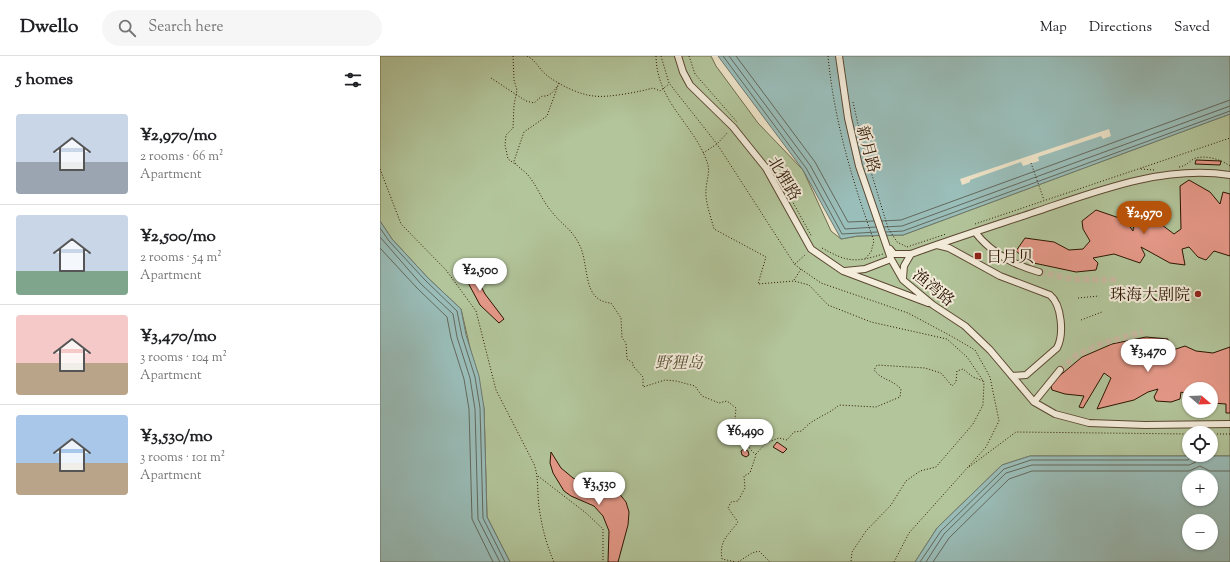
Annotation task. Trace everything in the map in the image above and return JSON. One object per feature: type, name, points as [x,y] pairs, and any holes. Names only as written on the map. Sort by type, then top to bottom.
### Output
[{"type":"street","name":"北狸路","points":[[678,56],[683,72],[690,85],[733,127],[766,168],[811,249],[843,271],[933,305]]},
{"type":"street","name":"新月路","points":[[838,56],[848,118],[859,166],[890,253]]},
{"type":"street","name":"渔湾路","points":[[1230,175],[1188,173],[1135,180],[911,254],[890,253],[903,280],[933,305],[965,326],[990,350],[1034,402],[1055,414],[1089,423],[1145,425],[1230,424]]},
{"type":"street","points":[[974,232],[993,251],[1018,265],[1039,272]]},
{"type":"street","points":[[936,245],[949,248],[1000,276],[1050,295],[1054,298],[1058,305],[1060,328],[1059,343],[1057,348],[1026,375],[1012,376]]},
{"type":"street","points":[[843,271],[865,269],[890,253]]},
{"type":"street","points":[[903,280],[904,266],[911,254]]},
{"type":"street","points":[[1034,402],[1060,370]]},
{"type":"path","points":[[513,56],[514,80],[517,90],[514,105],[513,128],[506,135],[505,145],[508,159],[527,174],[552,214],[570,229],[580,245],[592,294],[602,303],[611,303],[621,318],[622,338],[626,343],[627,359],[633,363],[633,366],[643,377],[644,387],[665,380],[676,381],[695,386],[702,396],[719,403],[728,401],[736,408],[735,419],[744,429],[750,449]]},
{"type":"path","points":[[527,56],[535,60],[538,68],[549,78],[564,87],[594,96],[653,88],[660,91],[669,83]]},
{"type":"path","points":[[656,56],[656,70],[669,102],[703,153],[709,167],[705,190],[714,229],[766,257],[758,284],[794,281],[809,285],[828,305],[871,322],[947,339],[967,357],[984,382],[983,405],[973,424],[936,467],[920,471],[906,481],[891,505],[866,531],[852,552],[851,562]]},
{"type":"path","points":[[661,56],[669,83],[717,144],[795,265],[821,283],[908,313],[975,350],[990,377],[998,421],[986,447],[909,533],[894,562]]},
{"type":"path","points":[[689,56],[695,74],[738,122],[717,144],[703,153]]},
{"type":"path","points":[[828,56],[835,106],[844,152],[874,241],[871,252],[862,261]]},
{"type":"path","points":[[491,78],[526,101],[534,103],[542,96],[552,94],[559,83]]},
{"type":"path","points":[[516,165],[514,161],[524,132],[547,116],[559,83]]},
{"type":"path","points":[[852,96],[862,142],[888,228],[897,242],[908,247]]},
{"type":"path","points":[[969,227],[1230,138]]},
{"type":"path","points":[[1178,167],[1185,166],[1196,158],[1221,159],[1230,166]]},
{"type":"path","points":[[1031,163],[1044,201]]},
{"type":"path","points":[[772,166],[813,238]]},
{"type":"path","points":[[380,169],[401,224],[446,270],[476,311],[496,390],[534,464],[538,476],[539,506],[545,541],[554,562]]},
{"type":"path","points":[[1140,169],[1158,169]]},
{"type":"path","points":[[795,265],[817,245],[840,258],[862,261],[946,234]]},
{"type":"path","points":[[794,281],[801,269]]},
{"type":"path","points":[[1078,298],[1099,296]]},
{"type":"path","points":[[1081,320],[1102,312]]},
{"type":"path","points":[[770,562],[759,551],[752,553],[737,562],[722,559],[721,550],[724,538],[731,532],[738,522],[728,508],[731,502],[738,501],[745,488],[744,476],[750,473],[754,466],[756,455],[766,444],[779,438],[787,440],[794,432],[802,431],[808,424],[816,420],[819,416],[831,412],[840,405],[876,407],[900,397],[901,389],[892,380],[880,378],[874,370],[877,365],[925,368],[941,373],[952,386],[956,382],[958,371],[963,369],[973,377],[984,382]]},
{"type":"path","points":[[967,468],[1016,432],[1182,434]]},
{"type":"path","points":[[1218,434],[1230,434]]},
{"type":"path","points":[[735,443],[750,449],[756,455]]},
{"type":"path","points":[[538,476],[586,513],[603,529],[603,562]]},
{"type":"green space","name":"野狸岛","points":[[380,56],[711,56],[716,66],[758,123],[803,170],[831,231],[841,239],[858,236],[903,235],[1230,114],[1230,456],[1218,456],[1218,426],[1182,426],[1182,456],[1030,456],[1002,465],[937,528],[915,562],[510,562],[487,517],[484,408],[461,309],[428,278],[392,239],[380,221]]},
{"type":"water","points":[[718,56],[1230,56],[1230,114],[903,235],[858,236],[841,239],[803,170]]},
{"type":"water","points":[[380,221],[392,239],[428,278],[461,309],[466,335],[479,376],[484,408],[487,517],[510,562],[380,562]]},
{"type":"water","points":[[1030,456],[1182,456],[1182,462],[1218,462],[1218,456],[1230,456],[1230,562],[915,562],[937,528],[1002,465]]},
{"type":"pier","points":[[1109,129],[1111,136],[1103,139],[1101,136],[1038,157],[1039,161],[1023,166],[1021,162],[970,180],[970,182],[962,185],[960,179]]},
{"type":"building","points":[[1196,160],[1221,161],[1220,165],[1195,164]]},
{"type":"building","points":[[1189,180],[1210,192],[1220,204],[1223,192],[1230,194],[1230,256],[1214,251],[1206,260],[1198,257],[1189,247],[1182,249],[1185,265],[1170,263],[1141,247],[1145,255],[1140,263],[1114,254],[1093,258],[1098,263],[1096,270],[1076,272],[1029,262],[1016,251],[1025,238],[1054,242],[1069,250],[1083,249],[1090,241],[1083,229],[1082,221],[1096,210],[1125,220],[1133,231],[1135,213],[1154,219],[1174,234],[1181,229],[1180,186]]},
{"type":"building","points":[[464,260],[473,271],[485,294],[504,319],[499,323],[480,305],[458,264]]},
{"type":"building","points":[[1146,337],[1168,339],[1167,352],[1185,346],[1196,351],[1213,353],[1230,347],[1230,413],[1226,413],[1226,404],[1218,403],[1218,382],[1182,382],[1182,392],[1180,399],[1171,402],[1156,401],[1154,397],[1158,389],[1148,392],[1134,400],[1097,409],[1111,378],[1104,373],[1083,408],[1079,407],[1084,396],[1065,394],[1052,390],[1051,386],[1057,378],[1082,357],[1112,344]]},
{"type":"building","points":[[777,442],[787,449],[783,453],[773,447]]},
{"type":"building","points":[[744,449],[748,451],[749,455],[746,457],[742,455],[741,451]]},
{"type":"building","points":[[551,452],[561,468],[573,478],[585,483],[607,486],[618,492],[626,502],[629,512],[628,525],[618,562],[608,562],[609,531],[603,516],[594,506],[571,496],[564,491],[553,473],[550,463]]},
{"type":"tunnel","points":[[1039,272],[1072,279],[1119,280]]},
{"type":"tunnel","points":[[1060,370],[1077,355],[1103,343],[1143,332]]},
{"type":"place","name":"日月贝","points":[[978,256]]},
{"type":"place","name":"珠海大剧院","points":[[1198,294]]}]
